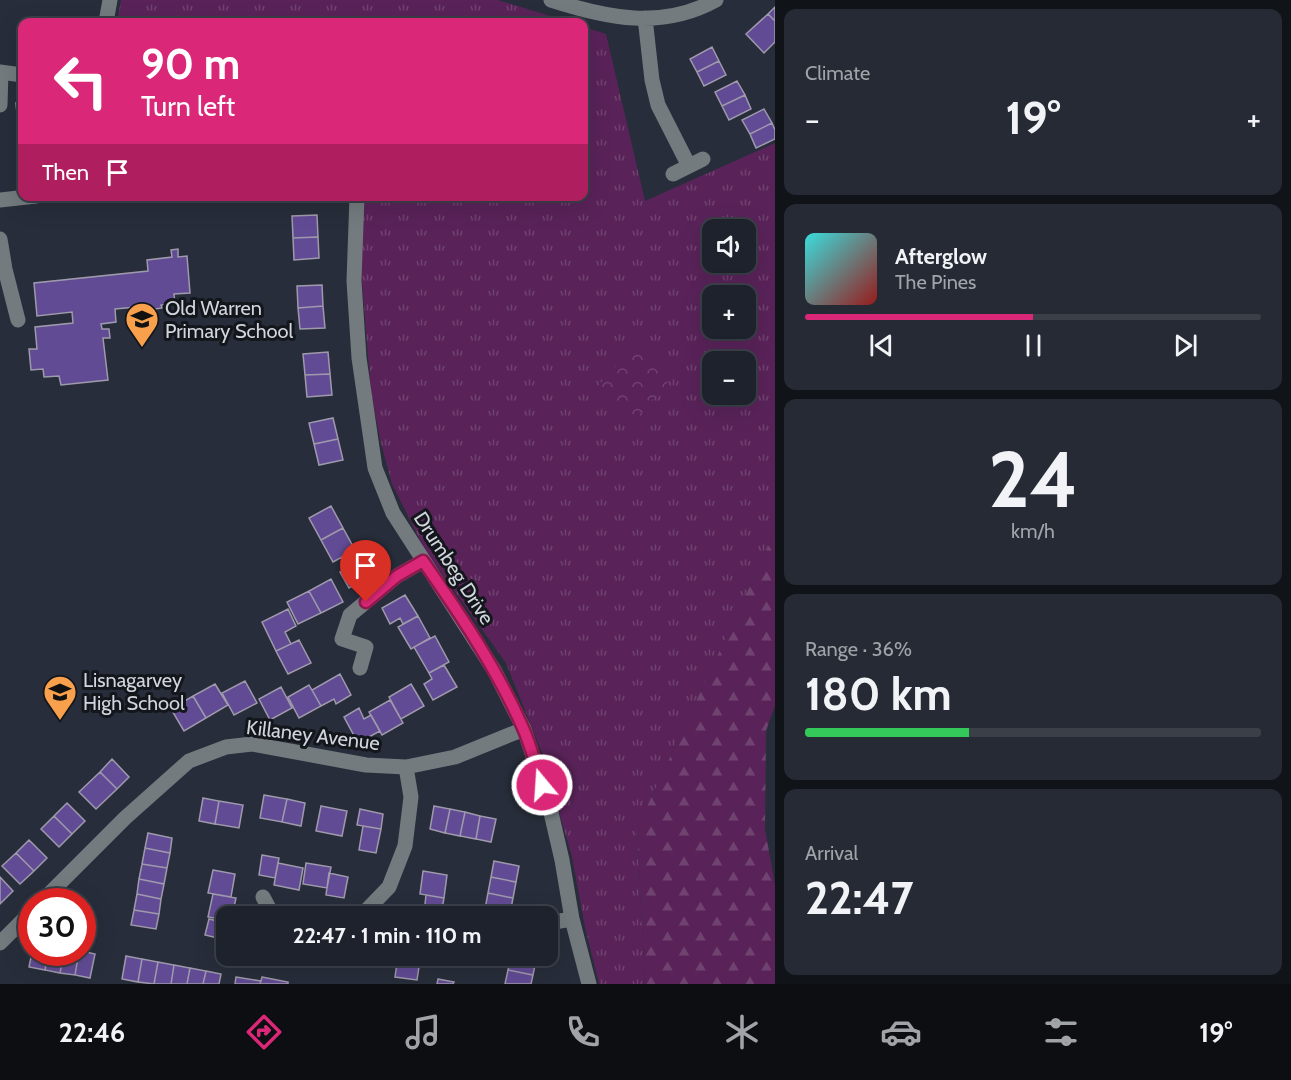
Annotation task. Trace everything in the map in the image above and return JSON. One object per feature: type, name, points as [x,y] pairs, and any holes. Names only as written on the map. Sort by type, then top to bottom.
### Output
[{"type":"street","points":[[107,18],[110,0]]},
{"type":"street","points":[[551,0],[579,4],[620,18],[682,15],[716,0]]},
{"type":"street","points":[[645,18],[652,80],[658,105],[689,166]]},
{"type":"street","points":[[0,105],[0,72],[18,74]]},
{"type":"street","points":[[673,174],[704,159]]},
{"type":"street","points":[[0,200],[18,198]]},
{"type":"street","name":"Drumbeg Drive","points":[[357,201],[354,281],[359,358],[375,468],[393,513],[494,670],[524,729],[549,804],[572,919],[589,984]]},
{"type":"street","points":[[0,239],[18,320]]},
{"type":"street","points":[[360,668],[366,647],[342,639],[350,615],[397,576],[423,561]]},
{"type":"street","name":"Killaney Avenue","points":[[55,888],[125,818],[189,761],[226,747],[252,744],[366,765],[406,767],[455,757],[524,729]]},
{"type":"street","points":[[371,906],[389,887],[405,846],[411,797],[406,767]]},
{"type":"street","points":[[263,897],[268,906]]},
{"type":"street","points":[[558,921],[572,919]]},
{"type":"street","points":[[0,943],[18,925]]},
{"type":"green space","points":[[121,0],[498,0],[556,18],[118,18]]},
{"type":"green space","points":[[588,28],[606,34],[645,201],[775,143],[775,532],[637,828],[645,984],[599,984],[585,927],[572,857],[542,753],[506,663],[425,550],[392,484],[371,391],[361,271],[363,201],[588,201]]},
{"type":"green space","points":[[636,343],[673,376],[632,423],[595,389]]},
{"type":"green space","points":[[775,532],[775,705],[766,731],[765,829],[775,885],[775,984],[645,984],[637,828]]},
{"type":"building","points":[[775,7],[775,21],[768,14]]},
{"type":"building","points":[[768,14],[775,21],[775,42],[764,53],[746,34]]},
{"type":"building","points":[[712,47],[719,61],[697,72],[690,59]]},
{"type":"building","points":[[719,61],[726,75],[704,86],[697,72]]},
{"type":"building","points":[[737,81],[745,95],[722,106],[715,92]]},
{"type":"building","points":[[745,95],[751,109],[729,120],[722,106]]},
{"type":"building","points":[[764,109],[772,123],[750,134],[742,120]]},
{"type":"building","points":[[772,123],[775,139],[756,148],[750,134]]},
{"type":"building","points":[[317,215],[318,237],[293,238],[292,216]]},
{"type":"building","points":[[318,237],[319,258],[294,260],[293,238]]},
{"type":"building","points":[[178,249],[178,257],[187,256],[190,293],[174,294],[175,303],[161,305],[162,308],[149,310],[148,306],[115,309],[116,322],[101,324],[102,329],[109,329],[110,338],[103,338],[108,380],[61,385],[59,376],[44,377],[43,369],[31,370],[29,349],[37,349],[35,327],[73,323],[72,312],[37,316],[34,283],[148,271],[147,260],[172,257],[171,250]]},
{"type":"building","points":[[322,285],[323,306],[298,308],[297,286]]},
{"type":"building","points":[[323,306],[325,328],[300,329],[298,308]]},
{"type":"building","points":[[328,352],[330,374],[305,375],[303,354]]},
{"type":"building","points":[[330,374],[332,395],[307,397],[305,375]]},
{"type":"building","points":[[333,418],[338,439],[314,444],[309,423]]},
{"type":"building","points":[[338,439],[343,460],[319,465],[314,444]]},
{"type":"building","points":[[331,506],[343,528],[321,540],[309,518]]},
{"type":"building","points":[[343,528],[355,550],[333,562],[321,540]]},
{"type":"building","points":[[355,550],[369,577],[349,588],[340,572],[348,568],[342,557]]},
{"type":"building","points":[[331,579],[343,602],[321,613],[309,591]]},
{"type":"building","points":[[309,591],[321,613],[298,624],[287,602]]},
{"type":"building","points":[[405,595],[418,616],[403,624],[400,618],[390,624],[382,608]]},
{"type":"building","points":[[288,609],[296,626],[285,632],[291,644],[276,651],[262,622]]},
{"type":"building","points":[[418,616],[430,638],[411,649],[398,627]]},
{"type":"building","points":[[435,636],[449,662],[429,673],[414,647]]},
{"type":"building","points":[[299,640],[311,663],[288,674],[276,651]]},
{"type":"building","points":[[444,665],[457,687],[433,700],[424,684],[432,679],[429,673]]},
{"type":"building","points":[[340,674],[351,695],[336,704],[334,699],[321,706],[312,690]]},
{"type":"building","points":[[245,681],[257,703],[234,715],[222,693]]},
{"type":"building","points":[[215,684],[228,705],[206,718],[193,696]]},
{"type":"building","points":[[411,684],[424,706],[401,719],[389,697]]},
{"type":"building","points":[[309,685],[321,706],[299,718],[288,697]]},
{"type":"building","points":[[281,687],[292,708],[270,720],[259,699]]},
{"type":"building","points":[[193,696],[206,718],[184,731],[171,709]]},
{"type":"building","points":[[390,700],[403,723],[382,735],[369,712]]},
{"type":"building","points":[[359,708],[364,719],[371,715],[380,731],[358,743],[344,717]]},
{"type":"building","points":[[112,759],[129,777],[117,789],[100,772]]},
{"type":"building","points":[[100,772],[117,789],[96,809],[79,792]]},
{"type":"building","points":[[264,795],[287,799],[282,822],[260,818]]},
{"type":"building","points":[[203,798],[219,801],[215,824],[199,821]]},
{"type":"building","points":[[287,799],[305,803],[301,826],[282,822]]},
{"type":"building","points":[[219,801],[243,805],[239,828],[215,824]]},
{"type":"building","points":[[67,803],[85,821],[72,834],[54,816]]},
{"type":"building","points":[[321,806],[347,811],[342,836],[316,831]]},
{"type":"building","points":[[434,806],[450,809],[445,833],[430,829]]},
{"type":"building","points":[[360,809],[383,814],[381,829],[357,825]]},
{"type":"building","points":[[450,809],[465,812],[460,836],[445,833]]},
{"type":"building","points":[[465,812],[480,816],[476,839],[460,836]]},
{"type":"building","points":[[54,816],[72,834],[59,847],[41,829]]},
{"type":"building","points":[[480,816],[496,819],[491,842],[476,839]]},
{"type":"building","points":[[363,826],[381,829],[376,853],[359,850]]},
{"type":"building","points":[[148,833],[172,838],[170,853],[145,848]]},
{"type":"building","points":[[29,840],[47,858],[34,871],[16,853]]},
{"type":"building","points":[[145,848],[170,853],[167,868],[142,864]]},
{"type":"building","points":[[16,853],[34,871],[20,884],[2,866]]},
{"type":"building","points":[[262,855],[279,858],[275,878],[259,875]]},
{"type":"building","points":[[494,861],[519,866],[516,882],[491,877]]},
{"type":"building","points":[[278,863],[303,868],[299,890],[274,885]]},
{"type":"building","points":[[306,863],[331,867],[327,888],[303,884]]},
{"type":"building","points":[[142,864],[167,868],[164,884],[139,879]]},
{"type":"building","points":[[213,870],[235,874],[231,897],[208,893]]},
{"type":"building","points":[[423,871],[447,875],[444,898],[420,894]]},
{"type":"building","points":[[329,873],[348,877],[344,898],[326,895]]},
{"type":"building","points":[[0,877],[13,891],[0,904]]},
{"type":"building","points":[[491,877],[516,882],[513,898],[488,893]]},
{"type":"building","points":[[139,879],[164,884],[161,899],[137,894]]},
{"type":"building","points":[[488,893],[513,898],[512,906],[486,906]]},
{"type":"building","points":[[137,894],[161,899],[159,914],[134,910]]},
{"type":"building","points":[[213,894],[236,898],[234,906],[216,906],[216,918],[208,917]]},
{"type":"building","points":[[426,895],[444,898],[443,906],[425,906]]},
{"type":"building","points":[[134,910],[159,914],[156,929],[131,925]]},
{"type":"building","points":[[209,919],[216,921],[216,938],[205,935]]},
{"type":"building","points":[[126,956],[142,959],[138,982],[122,979]]},
{"type":"building","points":[[142,959],[158,962],[154,984],[138,982]]},
{"type":"building","points":[[158,962],[174,965],[171,984],[154,984]]},
{"type":"building","points":[[174,965],[190,968],[187,984],[171,984]]},
{"type":"building","points":[[29,966],[46,966],[45,970]]},
{"type":"building","points":[[46,966],[61,966],[60,973],[45,970]]},
{"type":"building","points":[[61,966],[77,966],[75,975],[60,973]]},
{"type":"building","points":[[77,966],[92,966],[90,978],[75,975]]},
{"type":"building","points":[[397,966],[419,966],[417,980],[395,977]]},
{"type":"building","points":[[509,966],[535,966],[533,975],[508,970]]},
{"type":"building","points":[[190,968],[206,971],[203,984],[187,984]]},
{"type":"building","points":[[508,970],[533,975],[531,984],[505,984]]},
{"type":"building","points":[[206,971],[221,974],[219,984],[203,984]]},
{"type":"building","points":[[236,977],[261,981],[260,984],[235,984]]},
{"type":"building","points":[[262,977],[288,982],[288,984],[260,984]]},
{"type":"building","points":[[438,979],[454,982],[453,984],[437,984]]},
{"type":"place","name":"Old Warren Primary School","points":[[142,348]]},
{"type":"place","name":"Lisnagarvey High School","points":[[60,721]]},
{"type":"route","points":[[366,602],[397,576],[423,561],[452,602],[494,670],[524,729],[542,785]]}]
